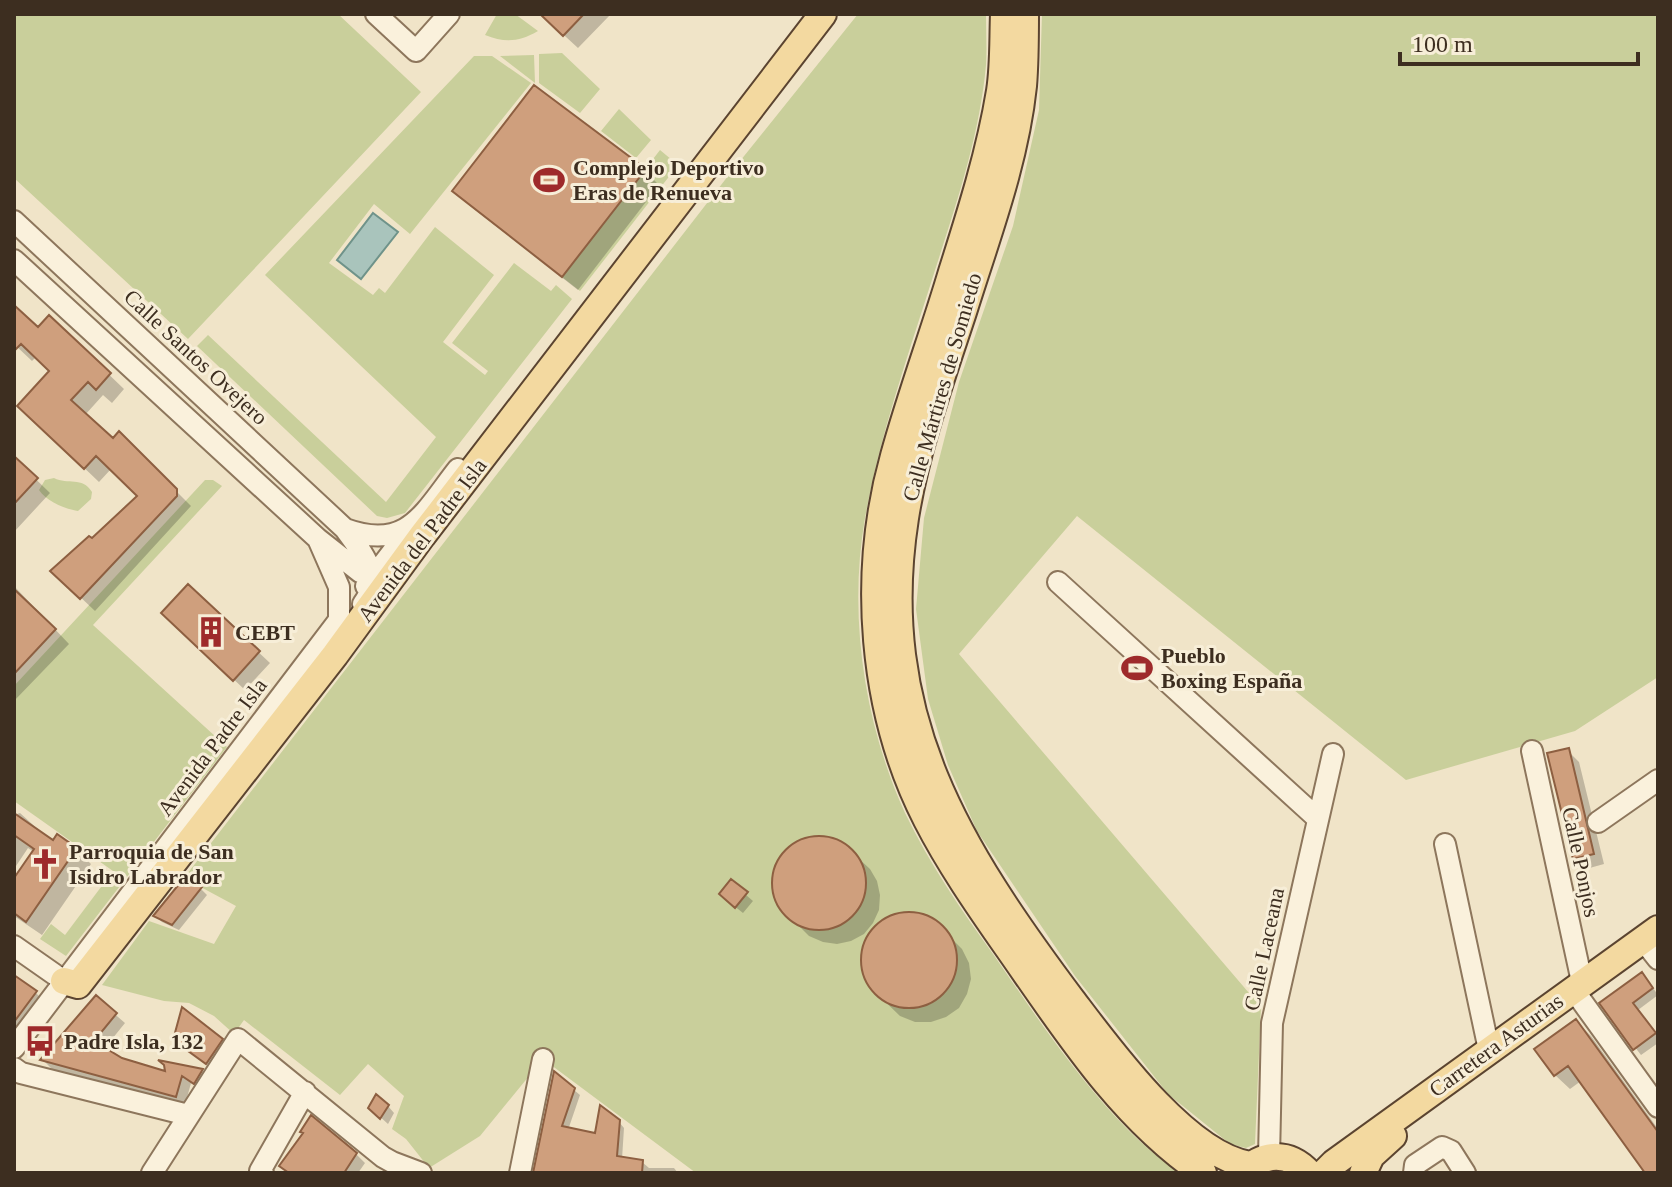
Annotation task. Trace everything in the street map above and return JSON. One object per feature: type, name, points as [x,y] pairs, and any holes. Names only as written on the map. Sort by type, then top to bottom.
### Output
[{"type":"main road","name":"Avenida del Padre Isla","points":[[64,981],[78,985],[335,655],[418,531],[496,443],[823,14]]},
{"type":"main road","name":"Calle Mártires de Somiedo","points":[[1004,14],[1003,70],[992,129],[972,209],[893,458],[880,520],[875,609],[885,700],[903,762],[926,818],[989,920],[1083,1053],[1121,1099],[1153,1133],[1203,1173]]},
{"type":"main road","name":"Calle Mártires de Somiedo","points":[[1025,14],[1023,87],[1008,166],[918,459],[905,518],[898,617],[907,694],[926,760],[951,816],[999,897],[1114,1056],[1169,1115],[1236,1163],[1254,1165],[1291,1159],[1317,1168]]},
{"type":"main road","name":"Carretera Asturias","points":[[1317,1168],[1578,986],[1653,942]]},
{"type":"main road","points":[[1363,1173],[1380,1145],[1444,1095],[1454,1075]]},
{"type":"street","points":[[376,14],[416,51],[449,14]]},
{"type":"street","name":"Calle Santos Ovejero","points":[[14,221],[345,529],[360,550],[372,577]]},
{"type":"street","points":[[14,260],[347,564],[372,577],[385,575],[418,531]]},
{"type":"street","points":[[345,529],[381,537],[418,531]]},
{"type":"street","points":[[318,539],[339,587],[340,615]]},
{"type":"street","points":[[335,655],[340,634],[371,593],[372,577]]},
{"type":"street","name":"Avenida Padre Isla","points":[[64,981],[340,615],[372,577]]},
{"type":"street","points":[[1058,582],[1317,818]]},
{"type":"street","name":"Calle Ponjos","points":[[1532,751],[1578,986]]},
{"type":"street","name":"Calle Laceana","points":[[1254,1165],[1272,1023],[1333,754]]},
{"type":"street","points":[[1598,822],[1658,780]]},
{"type":"street","points":[[1445,844],[1489,1050]]},
{"type":"street","points":[[14,946],[64,981]]},
{"type":"street","name":"Avenida del Padre Isla","points":[[14,1048],[64,981]]},
{"type":"street","points":[[1578,986],[1658,1107]]},
{"type":"street","points":[[152,1173],[238,1039],[305,1092],[378,1165],[392,1162],[421,1173]]},
{"type":"street","points":[[520,1173],[543,1059]]},
{"type":"street","points":[[14,1068],[21,1073],[188,1115]]},
{"type":"street","points":[[263,1173],[260,1171],[305,1092]]},
{"type":"street","points":[[1414,1173],[1415,1165],[1442,1147],[1451,1151],[1456,1171]]},
{"type":"green space","points":[[14,14],[338,14],[421,92],[188,339],[14,178]]},
{"type":"green space","points":[[497,14],[515,14],[538,31],[512,40],[485,35]]},
{"type":"green space","points":[[858,14],[986,14],[986,65],[971,150],[893,402],[865,518],[858,592],[859,630],[863,668],[879,743],[914,832],[969,920],[1055,1042],[1102,1102],[1153,1153],[1180,1173],[696,1173],[543,1059],[480,1136],[429,1168],[406,1139],[392,1129],[404,1096],[368,1064],[340,1095],[244,1020],[234,1034],[214,1016],[189,1003],[164,1001],[102,985],[149,921],[214,944],[236,906],[184,878],[728,176]]},
{"type":"green space","points":[[1042,14],[1658,14],[1658,677],[1575,731],[1406,780],[1077,516],[959,654],[1261,1007],[1255,1144],[1246,1148],[1230,1144],[1168,1094],[1075,976],[977,831],[948,765],[928,699],[916,609],[924,518],[959,382],[1013,226],[1039,110]]},
{"type":"green space","points":[[562,53],[600,89],[580,113],[539,83],[539,54]]},
{"type":"green space","points":[[534,55],[535,83],[500,56]]},
{"type":"green space","points":[[474,56],[492,56],[531,83],[410,234],[374,204],[329,263],[373,295],[379,288],[385,293],[435,227],[494,275],[443,342],[485,375],[488,371],[452,343],[514,263],[551,291],[556,285],[572,299],[405,513],[387,518],[377,516],[197,346],[208,335],[386,502],[436,437],[265,275]]},
{"type":"green space","points":[[619,109],[651,140],[636,158],[601,131]]},
{"type":"green space","points":[[660,150],[678,165],[580,291],[562,277]]},
{"type":"green space","points":[[54,478],[84,484],[92,492],[91,499],[78,511],[51,501],[39,490],[45,480]]},
{"type":"green space","points":[[205,480],[213,480],[222,486],[93,625],[227,747],[66,956],[40,939],[51,924],[65,935],[113,871],[14,801],[14,686]]},
{"type":"water","points":[[373,213],[398,232],[361,279],[337,260]]},
{"type":"building","points":[[540,14],[584,14],[563,36]]},
{"type":"building","name":"Complejo Deportivo Eras de Renueva","points":[[534,85],[646,169],[562,277],[452,191]]},
{"type":"building","points":[[14,305],[38,327],[49,315],[111,373],[96,390],[88,382],[71,400],[113,438],[119,431],[177,489],[177,496],[80,599],[50,571],[89,536],[92,538],[137,496],[96,456],[84,469],[17,406],[49,371],[21,344],[14,351]]},
{"type":"building","points":[[14,456],[38,478],[14,504]]},
{"type":"building","name":"CEBT","points":[[188,584],[260,651],[233,681],[161,613]]},
{"type":"building","points":[[14,589],[56,629],[14,674]]},
{"type":"building","points":[[1569,748],[1594,854],[1573,859],[1547,753]]},
{"type":"building","name":"Parroquia de San Isidro Labrador","points":[[14,813],[53,840],[57,834],[77,848],[26,922],[14,913],[14,878],[34,849],[14,835]]},
{"type":"building","points":[[819,836],[837,839],[852,850],[863,865],[866,883],[863,901],[852,916],[837,927],[819,930],[801,927],[786,916],[775,901],[772,883],[775,865],[786,850],[801,839]]},
{"type":"building","points":[[184,878],[202,887],[172,925],[153,916]]},
{"type":"building","points":[[731,879],[748,892],[735,908],[719,894]]},
{"type":"building","points":[[909,912],[927,916],[943,926],[953,942],[957,960],[953,978],[943,994],[927,1004],[909,1008],[891,1004],[875,994],[865,978],[861,960],[865,942],[875,926],[891,916]]},
{"type":"building","points":[[1642,972],[1653,988],[1633,1003],[1656,1033],[1633,1050],[1599,1003]]},
{"type":"building","points":[[14,975],[37,991],[14,1022]]},
{"type":"building","points":[[96,995],[117,1013],[94,1041],[122,1058],[165,1071],[158,1060],[203,1069],[194,1084],[182,1076],[176,1097],[40,1060]]},
{"type":"building","points":[[182,1007],[223,1039],[206,1064],[173,1040]]},
{"type":"building","points":[[1576,1019],[1658,1132],[1658,1173],[1645,1173],[1568,1066],[1554,1076],[1534,1049]]},
{"type":"building","points":[[554,1071],[575,1088],[562,1126],[595,1133],[600,1105],[620,1120],[617,1156],[643,1160],[642,1173],[533,1173]]},
{"type":"building","points":[[376,1094],[389,1105],[380,1119],[368,1108]]},
{"type":"building","points":[[311,1115],[357,1153],[344,1173],[289,1173],[279,1166],[303,1133],[300,1132]]},
{"type":"place","name":"Complejo Deportivo Eras de Renueva","points":[[549,180]]},
{"type":"place","name":"CEBT","points":[[211,632]]},
{"type":"place","name":"Pueblo Boxing España","points":[[1137,668]]},
{"type":"place","name":"Parroquia de San Isidro Labrador","points":[[45,864]]},
{"type":"place","name":"Padre Isla, 132","points":[[40,1041]]}]
